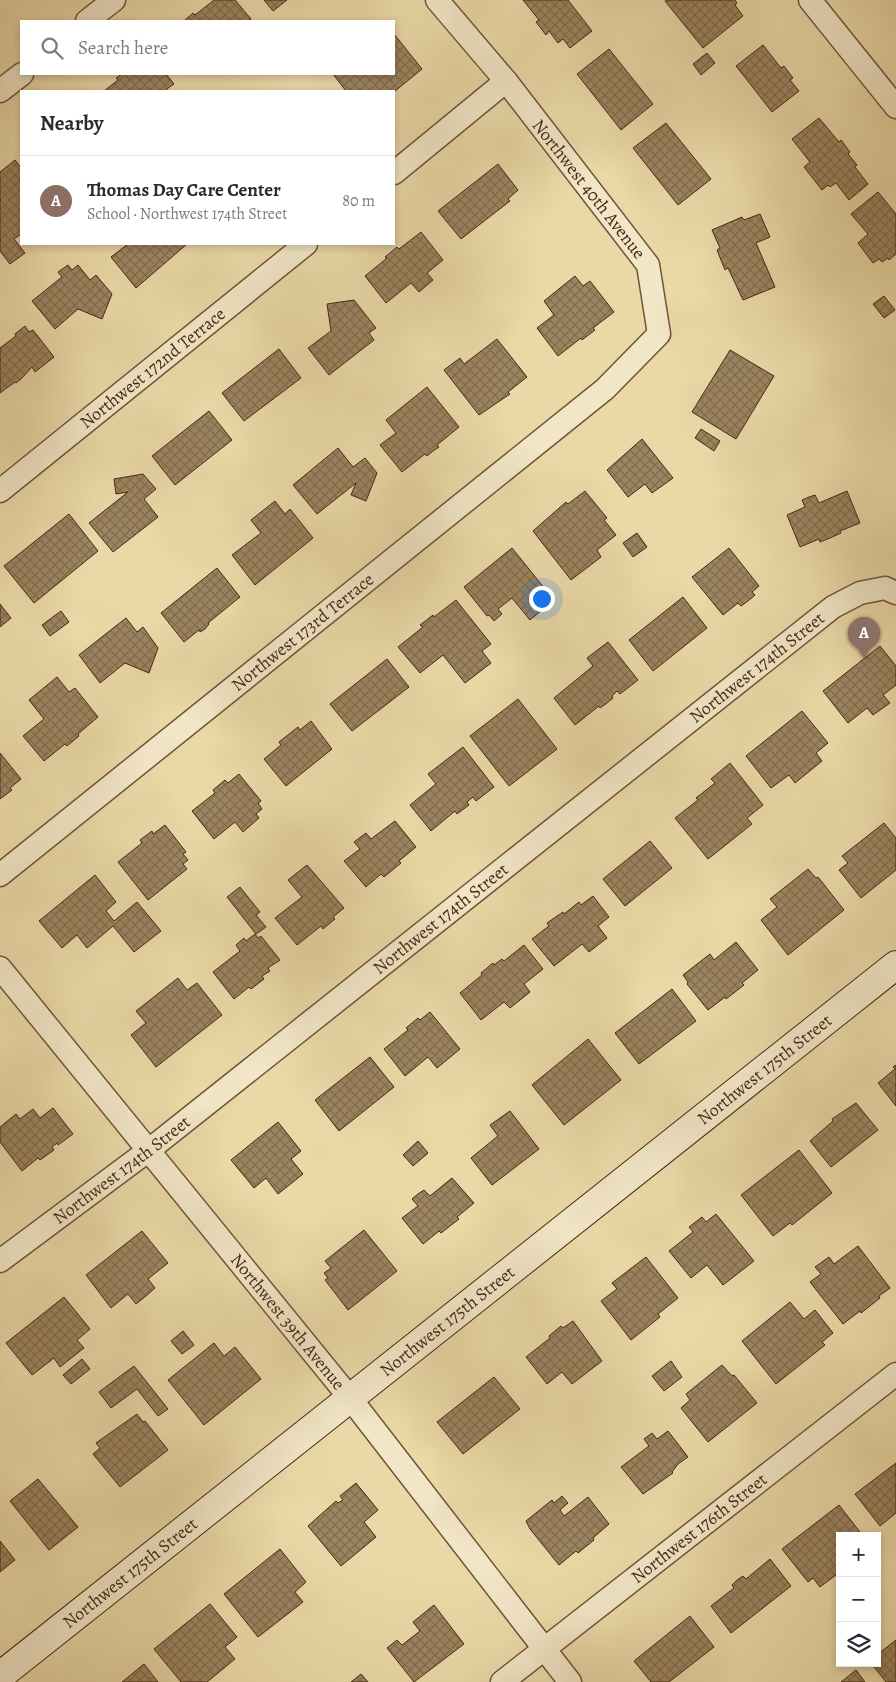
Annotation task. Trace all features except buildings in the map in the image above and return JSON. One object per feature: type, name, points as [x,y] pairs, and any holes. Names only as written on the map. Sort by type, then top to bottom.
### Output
[{"type":"street","points":[[88,20],[114,0]]},
{"type":"street","name":"Northwest 40th Avenue","points":[[437,0],[506,81],[648,265],[659,334],[605,389]]},
{"type":"street","points":[[810,0],[896,107]]},
{"type":"street","points":[[0,91],[21,75]]},
{"type":"street","points":[[395,171],[506,81]]},
{"type":"street","name":"Northwest 172nd Terrace","points":[[0,492],[305,245]]},
{"type":"street","name":"Northwest 173rd Terrace","points":[[0,875],[605,389]]},
{"type":"street","name":"Northwest 174th Street","points":[[0,1260],[148,1150],[833,607],[860,593],[890,590]]},
{"type":"street","name":"Northwest 175th Street","points":[[0,1676],[896,965]]},
{"type":"street","name":"Northwest 39th Avenue","points":[[0,968],[350,1398],[570,1682]]},
{"type":"street","name":"Northwest 176th Street","points":[[502,1682],[896,1374]]},
{"type":"place","name":"Thomas Day Care Center","points":[[864,658]]}]
